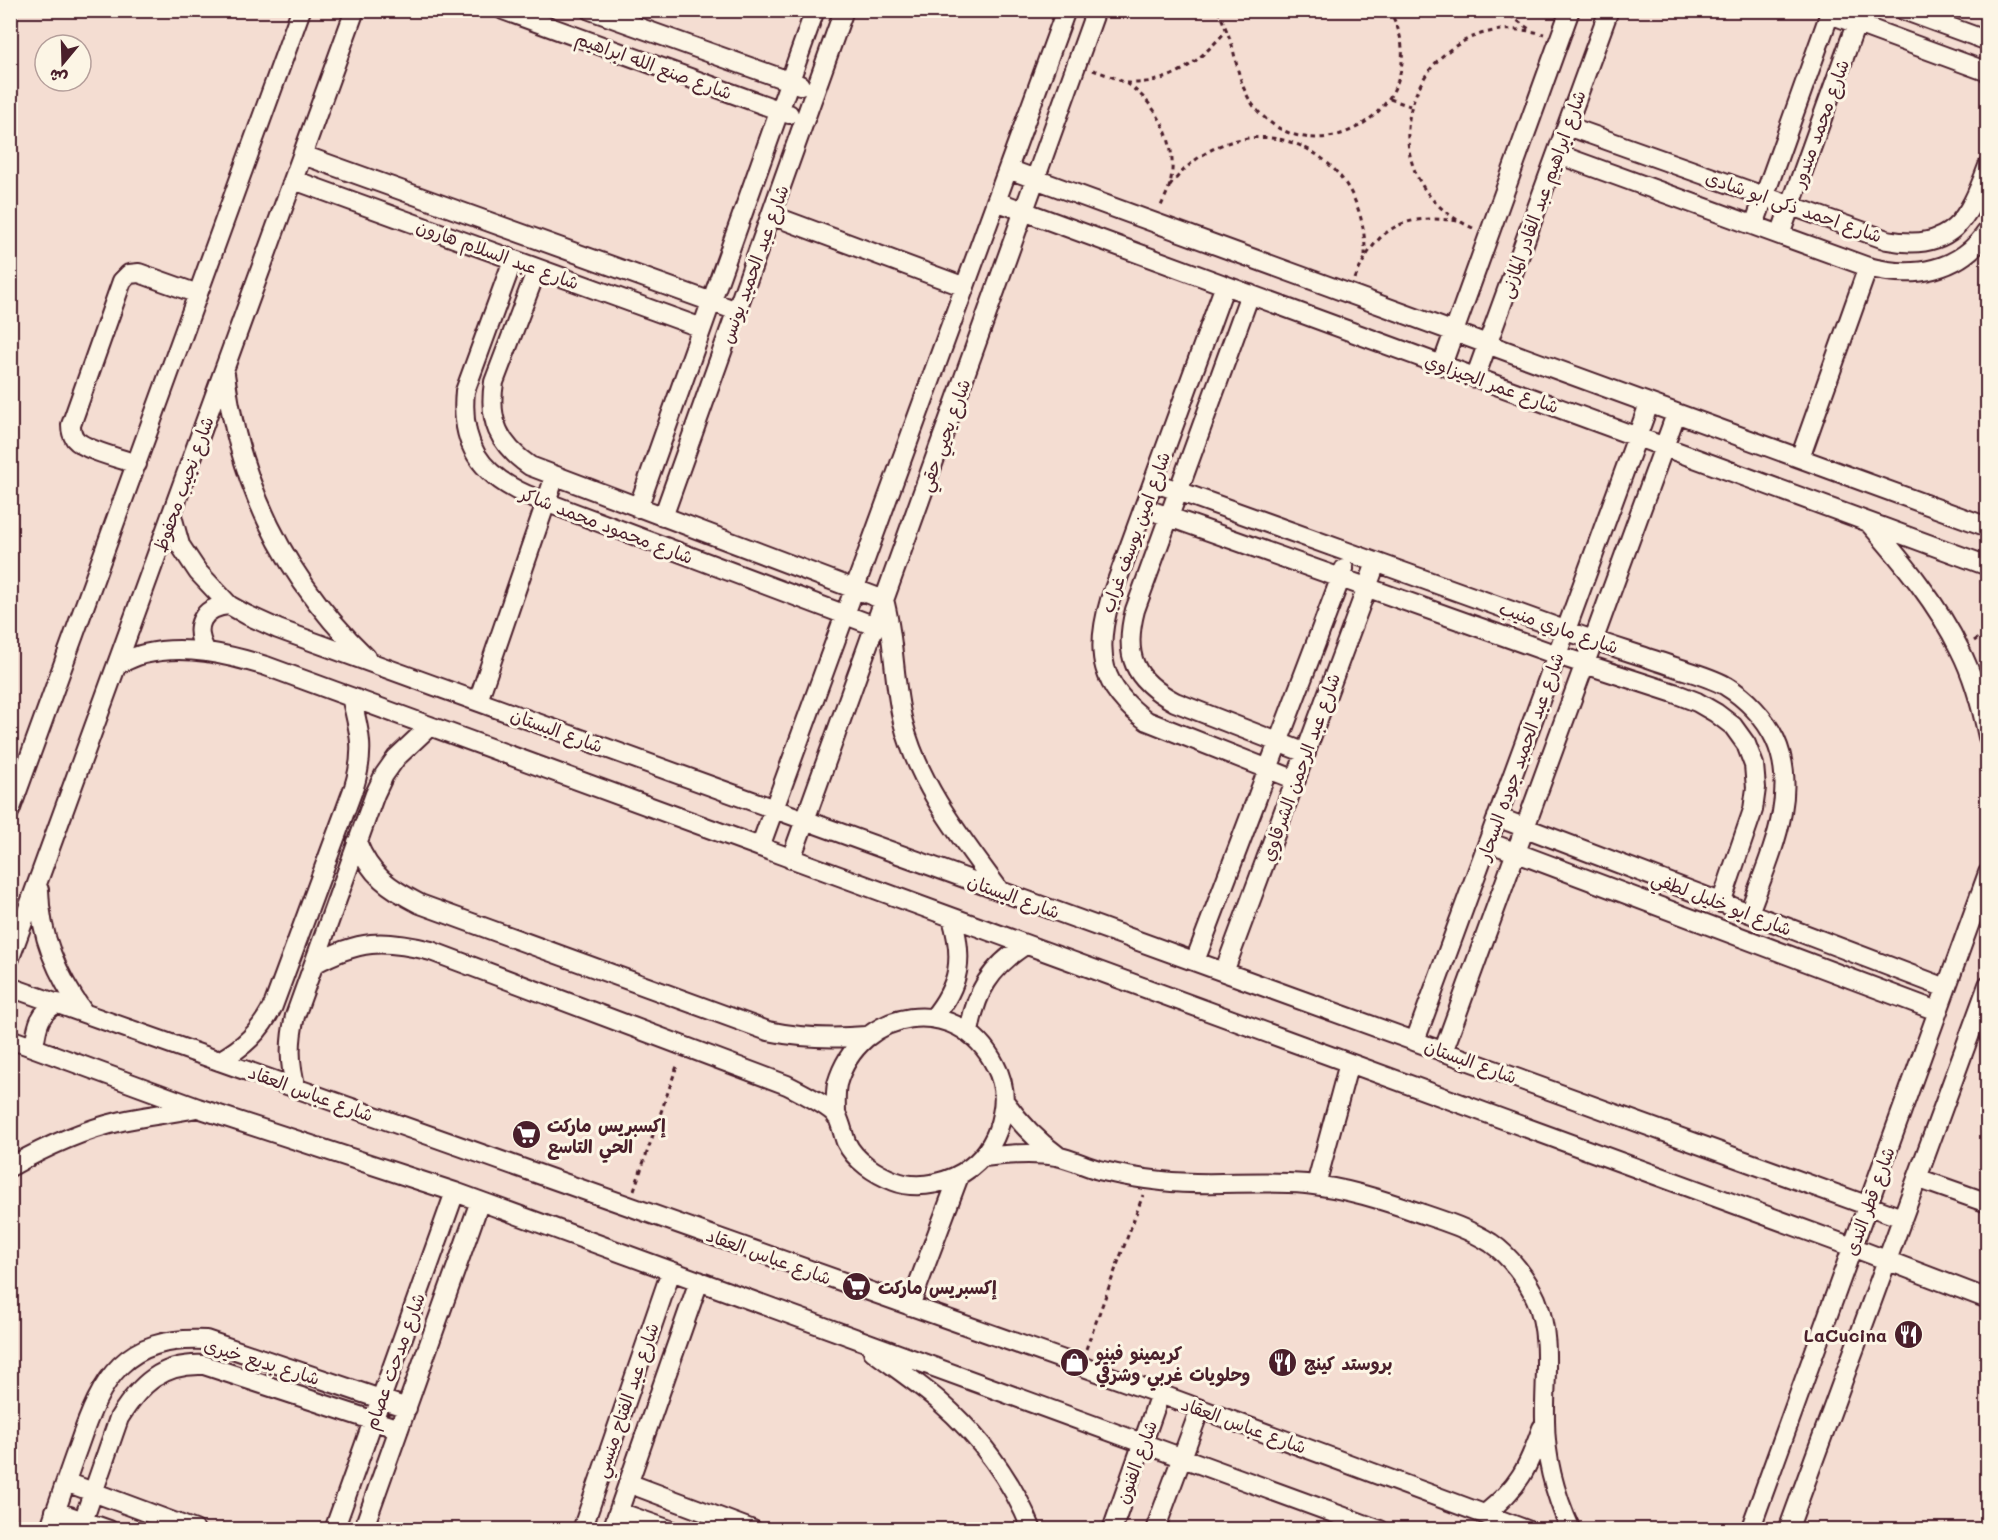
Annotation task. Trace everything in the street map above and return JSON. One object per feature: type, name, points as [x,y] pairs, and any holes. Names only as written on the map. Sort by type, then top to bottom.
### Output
[{"type":"street","points":[[10,811],[302,10]]},
{"type":"street","name":"شارع نجيب محفوظ","points":[[10,958],[355,10]]},
{"type":"street","name":"شارع صنع الله ابراهيم","points":[[503,10],[805,120]]},
{"type":"street","name":"شارع عبد الحميد يونس","points":[[638,508],[815,10]]},
{"type":"street","name":"شارع عبد الحميد يونس","points":[[663,517],[844,10]]},
{"type":"street","name":"شارع يحيي حقي","points":[[760,847],[1066,10]]},
{"type":"street","name":"شارع يحيي حقي","points":[[791,859],[1096,10]]},
{"type":"street","name":"شارع ابراهيم عبد القادر المازنى","points":[[1442,365],[1570,10]]},
{"type":"street","name":"شارع ابراهيم عبد القادر المازنى","points":[[1475,378],[1609,10]]},
{"type":"street","points":[[1904,10],[1988,41]]},
{"type":"street","points":[[585,40],[594,11]]},
{"type":"street","name":"شارع صنع الله ابراهيم","points":[[594,11],[627,17],[815,91]]},
{"type":"street","points":[[1830,12],[1859,17],[1988,72]]},
{"type":"street","name":"شارع محمد مندور","points":[[1754,225],[1830,12]]},
{"type":"street","points":[[614,51],[627,17]]},
{"type":"street","name":"شارع محمد مندور","points":[[1780,235],[1859,17]]},
{"type":"street","name":"شارع احمد ذكى ابو شادى","points":[[1567,126],[1887,240],[1908,244],[1930,241],[1950,232],[1966,216],[1988,166]]},
{"type":"street","name":"شارع احمد ذكى ابو شادى","points":[[1557,154],[1889,273],[1932,270],[1952,262],[1969,250],[1988,230]]},
{"type":"street","name":"شارع عبد السلام هارون","points":[[303,155],[737,311]]},
{"type":"street","name":"شارع عمر الجيزاوي","points":[[1008,169],[1988,527]]},
{"type":"street","name":"شارع عبد السلام هارون","points":[[294,180],[702,328]]},
{"type":"street","name":"شارع عمر الجيزاوي","points":[[996,201],[1988,566]]},
{"type":"street","points":[[771,215],[965,287]]},
{"type":"street","name":"شارع محمود محمد شاكر","points":[[513,260],[471,369],[465,391],[463,412],[466,434],[475,454],[489,472],[506,486],[546,503],[875,626]]},
{"type":"street","points":[[1800,458],[1868,267]]},
{"type":"street","name":"شارع محمود محمد شاكر","points":[[537,269],[499,367],[491,398],[492,414],[497,430],[505,444],[517,457],[530,466],[555,476],[884,600]]},
{"type":"street","points":[[137,464],[83,445],[71,431],[71,425],[122,281],[129,274],[139,273],[198,294]]},
{"type":"street","name":"شارع امين يوسف غراب","points":[[1225,285],[1103,622],[1101,645],[1105,668],[1114,689],[1128,707],[1147,721],[1296,780]]},
{"type":"street","name":"شارع امين يوسف غراب","points":[[1250,294],[1135,610],[1129,632],[1131,654],[1140,675],[1155,691],[1176,702],[1305,753]]},
{"type":"street","points":[[225,369],[236,436],[256,500],[270,530],[286,560],[325,615],[372,663]]},
{"type":"street","name":"شارع عبد الحميد جوده السحار","points":[[1415,1041],[1649,404]]},
{"type":"street","name":"شارع عبد الحميد جوده السحار","points":[[1443,1052],[1676,414]]},
{"type":"street","points":[[478,701],[555,476]]},
{"type":"street","name":"شارع ماري منيب","points":[[1153,483],[1726,686],[1746,700],[1775,738],[1783,761],[1785,785],[1778,831],[1749,913]]},
{"type":"street","name":"شارع ماري منيب","points":[[1144,508],[1557,655],[1697,702],[1733,726],[1746,744],[1754,765],[1756,788],[1753,810],[1722,903]]},
{"type":"street","name":"شارع البستان","points":[[171,516],[180,545],[198,572],[230,604],[247,615],[278,629],[1902,1218]]},
{"type":"street","points":[[1868,522],[1910,570],[1961,650],[1974,684],[1988,737]]},
{"type":"street","name":"شارع عبد الرحمن الشرقاوي","points":[[1195,961],[1350,553]]},
{"type":"street","name":"شارع عبد الرحمن الشرقاوي","points":[[1224,972],[1376,562]]},
{"type":"street","points":[[884,600],[903,723],[919,766],[940,807],[1000,891]]},
{"type":"street","points":[[206,651],[200,641],[199,630],[202,620],[209,611],[218,606],[230,604]]},
{"type":"street","points":[[118,664],[144,654],[174,650],[206,651],[266,666],[1852,1247],[1988,1299]]},
{"type":"street","points":[[219,1060],[237,1051],[252,1039],[264,1024],[273,1006],[354,787],[360,767],[362,745],[351,697]]},
{"type":"street","points":[[296,1088],[289,1052],[291,1034],[357,842],[384,776],[396,758],[430,726]]},
{"type":"street","name":"شارع ابو خليل لطفي","points":[[1497,817],[1946,988]]},
{"type":"street","points":[[357,842],[365,861],[381,879],[399,893],[420,904],[768,1031],[811,1038],[866,1036]]},
{"type":"street","name":"شارع ابو خليل لطفي","points":[[1488,842],[1937,1011]]},
{"type":"street","name":"شارع قطر الندى","points":[[1750,1530],[1988,873]]},
{"type":"street","points":[[39,880],[40,911],[46,941],[61,979],[84,1013]]},
{"type":"street","points":[[933,1018],[946,1001],[955,982],[960,960],[958,939],[952,918]]},
{"type":"street","points":[[314,964],[340,950],[370,943],[401,943],[431,951],[787,1085],[813,1099],[836,1116]]},
{"type":"street","points":[[969,1032],[972,1011],[980,990],[992,972],[1007,957],[1025,945]]},
{"type":"street","name":"شارع قطر الندى","points":[[1788,1530],[1988,985]]},
{"type":"street","name":"شارع عباس العقاد","points":[[10,987],[1160,1394],[1527,1530]]},
{"type":"street","points":[[34,1047],[40,1017],[47,1008],[58,1004]]},
{"type":"street","points":[[909,1018],[933,1018],[951,1023],[969,1032],[988,1051],[1000,1075],[1005,1102],[999,1131],[984,1157],[959,1176],[929,1185],[897,1183],[869,1168],[848,1145],[836,1116],[837,1086],[846,1059],[866,1036],[886,1024],[909,1018]]},
{"type":"street","points":[[10,1039],[198,1108],[455,1192],[1380,1530]]},
{"type":"street","points":[[1316,1185],[1349,1063]]},
{"type":"street","points":[[1005,1102],[1026,1129],[1058,1156]]},
{"type":"street","points":[[10,1167],[75,1136],[121,1122],[198,1108]]},
{"type":"street","points":[[984,1157],[1025,1154],[1058,1156],[1098,1169],[1182,1184],[1266,1182],[1316,1185],[1346,1190],[1461,1227],[1492,1244],[1518,1269],[1536,1299],[1545,1334],[1547,1454],[1552,1476],[1571,1530]]},
{"type":"street","points":[[910,1306],[959,1176]]},
{"type":"street","points":[[1917,1178],[1988,1203]]},
{"type":"street","name":"شارع مدحت عصام","points":[[334,1530],[455,1192]]},
{"type":"street","name":"شارع مدحت عصام","points":[[363,1530],[480,1201]]},
{"type":"street","name":"شارع عبد الفتاح منسي","points":[[582,1530],[671,1271]]},
{"type":"street","name":"شارع عبد الفتاح منسي","points":[[612,1530],[699,1281]]},
{"type":"street","name":"شارع بديع خيرى","points":[[49,1530],[99,1392],[114,1371],[133,1355],[156,1344],[180,1339],[206,1340],[407,1408]]},
{"type":"street","points":[[857,1339],[938,1400],[971,1432],[999,1468],[1023,1507],[1032,1530]]},
{"type":"street","name":"شارع بديع خيرى","points":[[82,1525],[113,1432],[127,1405],[147,1383],[172,1367],[188,1364],[204,1365],[399,1429]]},
{"type":"street","name":"شارع الفنون","points":[[1112,1530],[1160,1394]]},
{"type":"street","points":[[1155,1530],[1200,1409]]},
{"type":"street","points":[[1485,1514],[1506,1497],[1523,1476],[1545,1421]]},
{"type":"street","points":[[66,1482],[195,1530]]},
{"type":"street","points":[[628,1483],[753,1530]]},
{"type":"street","points":[[56,1511],[82,1525],[109,1530]]},
{"type":"street","points":[[619,1512],[670,1530]]},
{"type":"path","points":[[10,38],[20,10]]},
{"type":"path","points":[[1218,10],[1227,30],[1241,81],[1253,105],[1273,124],[1298,135],[1328,137],[1357,129],[1370,121],[1390,99],[1397,85],[1402,56],[1397,26],[1389,10]]},
{"type":"path","points":[[1350,294],[1371,246],[1388,232],[1408,222],[1433,218],[1459,221],[1433,200],[1415,172],[1407,139],[1410,106],[1419,84],[1432,64],[1455,44],[1469,37],[1499,29],[1530,30],[1503,10]]},
{"type":"path","points":[[1124,83],[1162,79],[1186,69],[1207,52],[1227,30]]},
{"type":"path","points":[[1077,64],[1124,83],[1148,101],[1164,126],[1168,138],[1172,162],[1170,186],[1193,160],[1225,143],[1260,137],[1295,143],[1326,161],[1350,187],[1358,203],[1363,220],[1365,256]]},
{"type":"path","points":[[1390,99],[1410,106]]},
{"type":"path","points":[[1295,143],[1298,135]]},
{"type":"path","points":[[628,1206],[684,1046]]},
{"type":"path","points":[[1080,1366],[1149,1179]]},
{"type":"place","name":"إكسبريس ماركت الحي التاسع","points":[[526,1135]]},
{"type":"place","name":"إكسبريس ماركت","points":[[857,1287]]},
{"type":"place","name":"LaCucina","points":[[1908,1335]]},
{"type":"place","name":"كريمينو فينو وحلويات غربي وشرقي","points":[[1075,1363]]},
{"type":"place","name":"بروستد كينج","points":[[1283,1363]]}]
